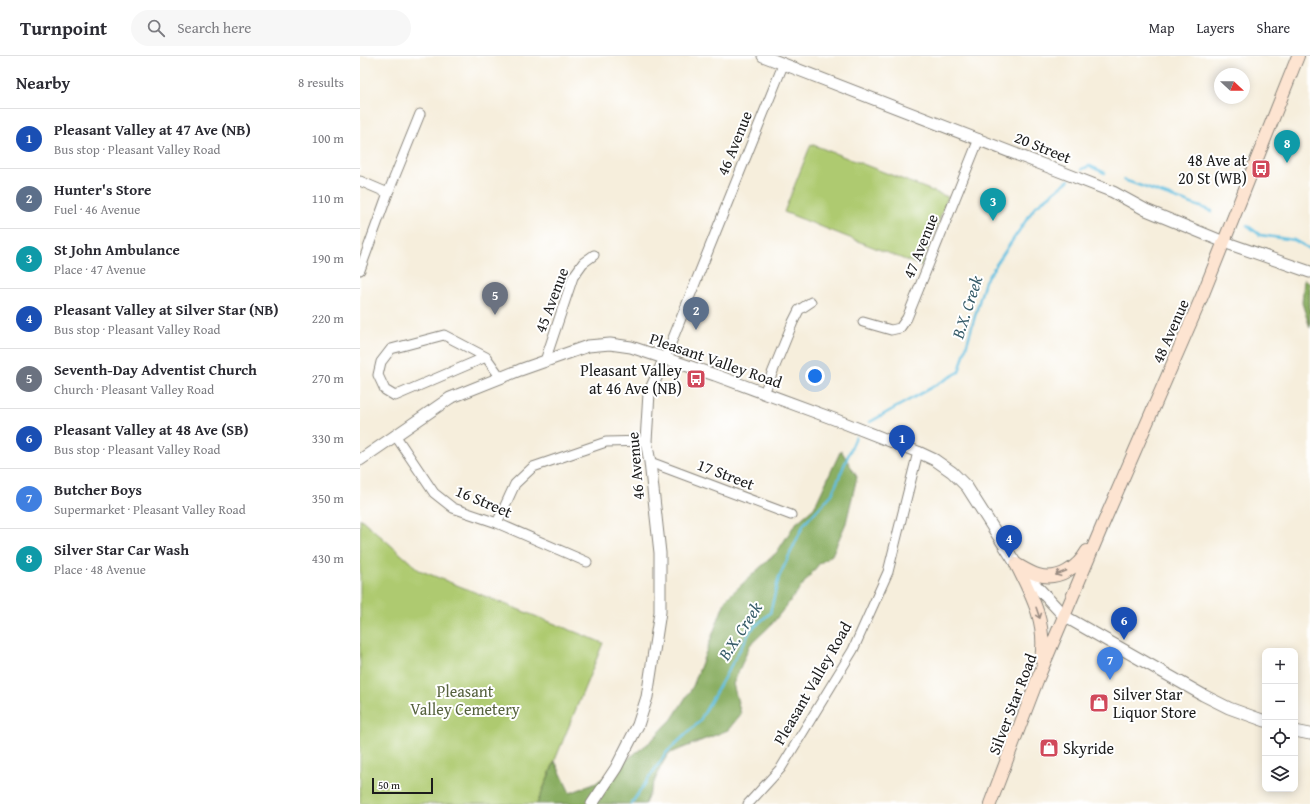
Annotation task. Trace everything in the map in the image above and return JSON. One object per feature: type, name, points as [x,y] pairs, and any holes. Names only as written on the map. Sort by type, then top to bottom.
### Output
[{"type":"main road","name":"48 Avenue","points":[[1064,616],[1203,294],[1298,56]]},
{"type":"main road","points":[[1016,564],[1038,576],[1052,577],[1064,573],[1082,560],[1103,524]]},
{"type":"main road","points":[[1016,564],[1031,593],[1040,618],[1043,632],[1044,645],[1038,678]]},
{"type":"main road","name":"Silver Star Road","points":[[990,804],[1038,678],[1064,616]]},
{"type":"street","name":"20 Street","points":[[763,56],[1113,192],[1146,210],[1224,242],[1310,272]]},
{"type":"street","name":"46 Avenue","points":[[592,804],[616,768],[638,724],[647,697],[660,612],[660,553],[650,462],[646,441],[649,393],[665,358],[783,65]]},
{"type":"street","points":[[360,270],[388,193],[420,114]]},
{"type":"street","name":"47 Avenue","points":[[863,322],[891,330],[900,328],[907,318],[979,139]]},
{"type":"street","points":[[360,181],[388,193]]},
{"type":"street","name":"45 Avenue","points":[[545,361],[573,277],[583,263],[594,255]]},
{"type":"street","points":[[764,393],[799,310],[811,302]]},
{"type":"street","points":[[486,357],[395,396],[385,390],[378,375],[381,362],[391,349],[444,335],[486,357],[501,378]]},
{"type":"street","name":"Pleasant Valley Road","points":[[360,460],[450,398],[588,346],[610,344],[631,347],[764,393],[918,452],[935,460],[952,472],[967,487],[1016,564],[1064,616],[1203,695],[1229,708],[1262,720]]},
{"type":"street","name":"16 Street","points":[[395,435],[434,493],[453,508],[497,524],[587,562]]},
{"type":"street","points":[[497,524],[515,484],[533,467],[606,442],[646,441]]},
{"type":"street","name":"Pleasant Valley Road","points":[[748,804],[781,768],[853,650],[888,572],[918,452]]},
{"type":"street","name":"17 Street","points":[[650,462],[791,515]]},
{"type":"street","points":[[1298,732],[1310,734]]},
{"type":"green space","points":[[811,144],[948,197],[921,266],[784,212]]},
{"type":"green space","points":[[1304,279],[1310,284],[1310,328],[1302,303]]},
{"type":"green space","points":[[841,450],[857,477],[846,523],[832,555],[819,564],[772,624],[750,645],[733,684],[741,714],[728,730],[668,754],[661,766],[645,804],[537,804],[555,761],[570,793],[596,783],[650,742],[672,719],[693,686],[726,599],[777,552],[795,524],[814,508]]},
{"type":"green space","name":"Pleasant Valley Cemetery","points":[[360,518],[419,570],[603,643],[537,804],[360,804]]},
{"type":"waterway","name":"B.X. Creek","points":[[1082,169],[1090,166],[1105,173]]},
{"type":"waterway","name":"B.X. Creek","points":[[870,422],[959,372],[985,281],[1035,207],[1069,180]]},
{"type":"waterway","name":"B.X. Creek","points":[[1124,180],[1212,211]]},
{"type":"waterway","name":"B.X. Creek","points":[[1247,225],[1260,235],[1294,240],[1310,249]]},
{"type":"waterway","name":"B.X. Creek","points":[[631,804],[667,752],[699,722],[751,630],[770,613],[779,577],[804,524],[832,494],[856,437]]},
{"type":"place","name":"Silver Star Car Wash","points":[[1287,163]]},
{"type":"place","name":"48 Ave at 20 St (WB)","points":[[1261,169]]},
{"type":"place","name":"St John Ambulance","points":[[993,221]]},
{"type":"place","name":"Seventh-Day Adventist Church","points":[[495,315]]},
{"type":"place","name":"Hunter's Store","points":[[696,330]]},
{"type":"place","name":"Pleasant Valley at 46 Ave (NB)","points":[[696,379]]},
{"type":"place","name":"Pleasant Valley at 47 Ave (NB)","points":[[902,458]]},
{"type":"place","name":"Pleasant Valley at Silver Star (NB)","points":[[1009,558]]},
{"type":"place","name":"Pleasant Valley at 48 Ave (SB)","points":[[1124,640]]},
{"type":"place","name":"Butcher Boys","points":[[1110,680]]},
{"type":"place","name":"Silver Star Liquor Store","points":[[1099,703]]},
{"type":"place","name":"Skyride","points":[[1049,748]]}]
